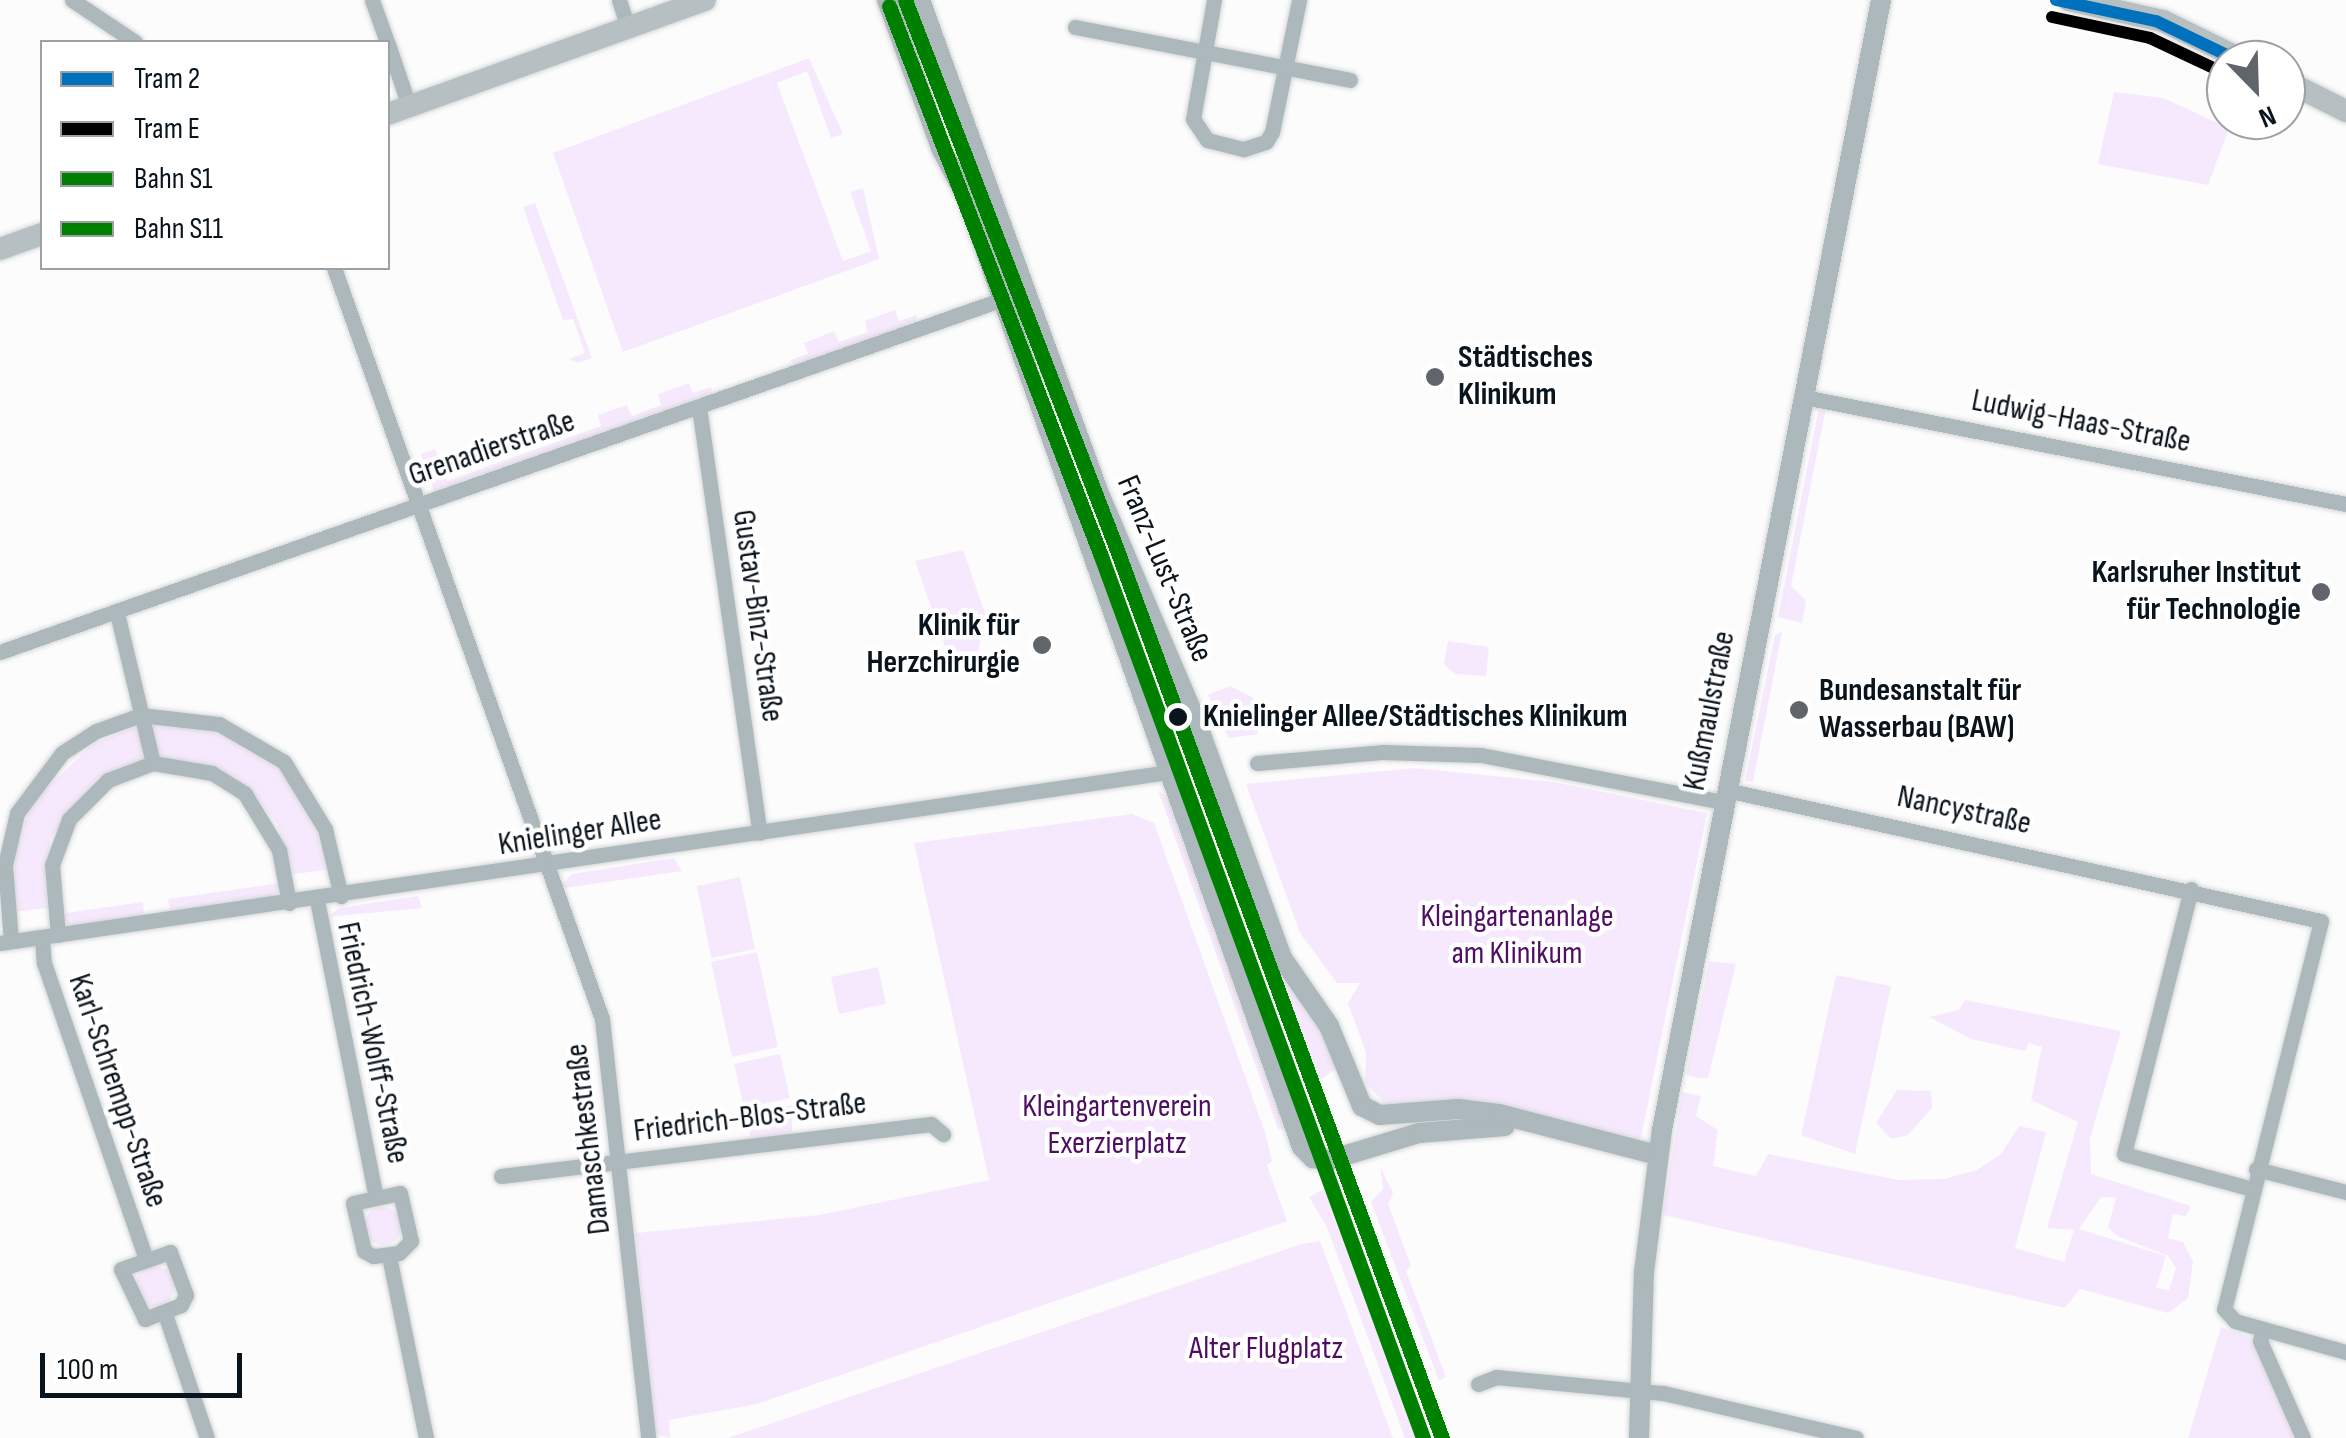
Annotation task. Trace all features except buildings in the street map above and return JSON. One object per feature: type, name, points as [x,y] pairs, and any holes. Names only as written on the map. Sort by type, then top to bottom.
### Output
[{"type":"main road","points":[[398,110],[705,0]]},
{"type":"main road","points":[[2069,0],[2153,8],[2208,40]]},
{"type":"main road","points":[[2306,92],[2346,111]]},
{"type":"main road","points":[[0,249],[40,235]]},
{"type":"street","points":[[72,0],[132,40]]},
{"type":"street","points":[[372,0],[386,40]]},
{"type":"street","points":[[618,0],[628,28]]},
{"type":"street","name":"Franz-Lust-Straße","points":[[887,0],[1003,299],[1300,1142],[1319,1160],[1419,1132],[1522,1126]]},
{"type":"street","name":"Franz-Lust-Straße","points":[[920,0],[1098,491],[1194,717],[1282,958],[1344,1058],[1370,1112],[1458,1109],[1658,1155]]},
{"type":"street","points":[[1214,0],[1196,128],[1214,144],[1236,149],[1269,138],[1299,0]]},
{"type":"street","name":"Kußmaulstraße","points":[[1639,1438],[1639,1392],[1658,1155],[1724,796],[1881,0]]},
{"type":"street","points":[[1075,27],[1350,80]]},
{"type":"street","points":[[390,62],[398,110]]},
{"type":"street","name":"Damaschkestraße","points":[[335,270],[607,1039],[648,1438]]},
{"type":"street","name":"Grenadierstraße","points":[[0,652],[1003,299]]},
{"type":"street","name":"Ludwig-Haas-Straße","points":[[1804,397],[2346,504]]},
{"type":"street","name":"Gustav-Binz-Straße","points":[[699,406],[760,833]]},
{"type":"street","points":[[117,613],[153,764],[212,773],[245,794],[279,850],[289,903]]},
{"type":"street","points":[[6,942],[6,865],[17,812],[62,753],[96,730],[141,715],[219,724],[284,762],[325,829],[341,896]]},
{"type":"street","points":[[1257,763],[1351,753],[1467,754],[1724,796]]},
{"type":"street","name":"Karl-Schrempp-Straße","points":[[153,764],[108,780],[69,819],[52,865],[50,936],[44,963],[146,1260],[170,1252],[186,1295],[165,1314]]},
{"type":"street","name":"Knielinger Allee","points":[[6,942],[316,900],[1168,772]]},
{"type":"street","name":"Nancystraße","points":[[1724,796],[2190,889],[2320,922],[2256,1169],[2225,1313],[2263,1329]]},
{"type":"street","points":[[2190,889],[2124,1154],[2252,1189]]},
{"type":"street","name":"Friedrich-Wolff-Straße","points":[[316,900],[376,1198]]},
{"type":"street","points":[[1352,1153],[1370,1112]]},
{"type":"street","name":"Friedrich-Blos-Straße","points":[[501,1176],[930,1124],[943,1134]]},
{"type":"street","points":[[2256,1169],[2346,1192]]},
{"type":"street","name":"Friedrich-Wolff-Straße","points":[[400,1193],[411,1241],[389,1256],[364,1251],[353,1203],[376,1198],[400,1193]]},
{"type":"street","points":[[389,1256],[426,1438]]},
{"type":"street","points":[[146,1260],[121,1269],[140,1317],[165,1314],[207,1438]]},
{"type":"street","points":[[2303,1438],[2260,1342],[2263,1329],[2346,1352]]},
{"type":"street","points":[[1478,1384],[1501,1377],[1639,1392],[1788,1430],[1856,1438]]},
{"type":"green space","points":[[809,58],[843,134],[831,138],[807,71],[777,83],[843,261],[871,251],[850,192],[863,188],[879,259],[623,352],[553,153]]},
{"type":"green space","points":[[2114,92],[2163,98],[2206,118],[2206,140],[2225,140],[2208,185],[2098,164]]},
{"type":"green space","points":[[535,203],[592,358],[578,363],[569,359],[585,353],[573,319],[563,320],[523,207]]},
{"type":"green space","points":[[895,310],[899,321],[917,315],[916,323],[795,365],[790,360],[808,354],[804,343],[834,331],[839,342],[868,332],[865,321]]},
{"type":"green space","points":[[689,383],[693,393],[711,387],[712,397],[434,491],[421,454],[435,449],[447,481],[601,426],[598,415],[627,405],[632,416],[661,405],[658,394]]},
{"type":"green space","points":[[1819,407],[1826,408],[1791,586],[1806,601],[1802,623],[1778,617]]},
{"type":"green space","points":[[963,550],[985,613],[978,653],[951,663],[915,561]]},
{"type":"green space","points":[[1782,632],[1753,782],[1745,781],[1775,635]]},
{"type":"green space","points":[[1448,641],[1489,647],[1486,676],[1455,674],[1444,664]]},
{"type":"green space","points":[[1230,686],[1254,698],[1258,734],[1229,738],[1208,695]]},
{"type":"green space","points":[[148,721],[216,733],[280,770],[316,829],[326,870],[293,874],[277,824],[250,789],[216,766],[158,757]]},
{"type":"green space","points":[[138,726],[149,755],[96,779],[50,839],[48,908],[15,912],[15,854],[31,803],[93,744]]},
{"type":"green space","points":[[1168,737],[1180,763],[1312,1120],[1301,1116]]},
{"type":"green space","name":"Kleingartenanlage am Klinikum","points":[[1415,768],[1553,782],[1707,813],[1640,1142],[1465,1103],[1386,1104],[1365,1083],[1366,1052],[1348,1003],[1360,983],[1337,983],[1300,933],[1246,784]]},
{"type":"green space","points":[[1158,790],[1171,800],[1183,827],[1179,832],[1287,1130],[1278,1129]]},
{"type":"green space","name":"Kleingartenverein Exerzierplatz","points":[[1132,814],[1154,823],[1265,1132],[1272,1161],[1267,1165],[1287,1221],[757,1404],[669,1420],[670,1438],[652,1433],[636,1233],[819,1215],[989,1180],[914,843]]},
{"type":"green space","points":[[1234,838],[1341,1065],[1316,1083],[1227,840]]},
{"type":"green space","points":[[674,858],[682,871],[558,889],[572,874]]},
{"type":"green space","points":[[740,877],[755,949],[711,958],[697,886]]},
{"type":"green space","points":[[281,883],[274,897],[170,911],[168,899]]},
{"type":"green space","points":[[418,896],[422,908],[327,917],[339,908]]},
{"type":"green space","points":[[143,902],[144,916],[61,928],[59,914]]},
{"type":"green space","points":[[757,952],[778,1047],[732,1057],[711,962]]},
{"type":"green space","points":[[1709,961],[1736,964],[1708,1078],[1698,1078],[1686,1075]]},
{"type":"green space","points":[[878,967],[886,1004],[839,1014],[831,977]]},
{"type":"green space","points":[[1836,975],[1891,986],[1855,1154],[1801,1135]]},
{"type":"green space","points":[[1965,1000],[2121,1031],[2090,1139],[2091,1174],[2191,1206],[2186,1216],[2173,1214],[2168,1238],[2183,1242],[2193,1261],[2188,1298],[2168,1313],[2080,1289],[2065,1308],[1663,1215],[1682,1092],[1701,1096],[1696,1116],[1718,1130],[1713,1166],[1756,1176],[1768,1154],[1899,1180],[1944,1179],[1977,1170],[2001,1154],[2019,1126],[2046,1132],[2015,1248],[2064,1262],[2074,1230],[2047,1228],[2078,1122],[2031,1100],[2042,1047],[2029,1043],[2025,1051],[1971,1039],[1929,1017],[1959,1010]],"holes":[[[2101,1197],[2116,1198],[2108,1227],[2117,1236],[2168,1256],[2176,1268],[2169,1290],[2156,1288],[2166,1256],[2079,1229]]]},
{"type":"green space","points":[[780,1054],[790,1098],[744,1108],[734,1064]]},
{"type":"green space","points":[[1897,1090],[1931,1091],[1932,1108],[1908,1135],[1891,1139],[1876,1123]]},
{"type":"green space","points":[[792,1105],[792,1134],[751,1139],[746,1115]]},
{"type":"green space","points":[[1380,1167],[1393,1193],[1388,1204],[1411,1266],[1406,1271],[1446,1377],[1439,1381],[1371,1202],[1383,1189]]},
{"type":"green space","points":[[1333,1185],[1428,1438],[1405,1438],[1327,1227],[1309,1197]]},
{"type":"green space","points":[[383,1207],[396,1213],[402,1226],[396,1239],[383,1245],[370,1239],[364,1226],[370,1213]]},
{"type":"green space","name":"Alter Flugplatz","points":[[1320,1241],[1393,1438],[728,1438],[1302,1244]]},
{"type":"green space","points":[[155,1266],[169,1272],[175,1286],[169,1300],[155,1306],[141,1300],[135,1286],[141,1272]]},
{"type":"green space","points":[[2221,1327],[2254,1339],[2296,1438],[2188,1438]]},
{"type":"tram line","name":"2","points":[[2056,0],[2156,21],[2206,45]]},
{"type":"tram line","name":"E","points":[[2052,17],[2150,38],[2206,65]]},
{"type":"rail line","name":"S1","points":[[905,0],[1117,550],[1442,1438]]},
{"type":"rail line","name":"S11","points":[[889,6],[1101,556],[1423,1438]]},
{"type":"place","name":"Städtisches Klinikum","points":[[1435,377]]},
{"type":"place","name":"Karlsruher Institut für Technologie","points":[[2321,592]]},
{"type":"place","name":"Klinik für Herzchirurgie","points":[[1042,645]]},
{"type":"place","name":"Bundesanstalt für Wasserbau (BAW)","points":[[1799,710]]},
{"type":"place","name":"Knielinger Allee/Städtisches Klinikum","points":[[1178,717]]}]
